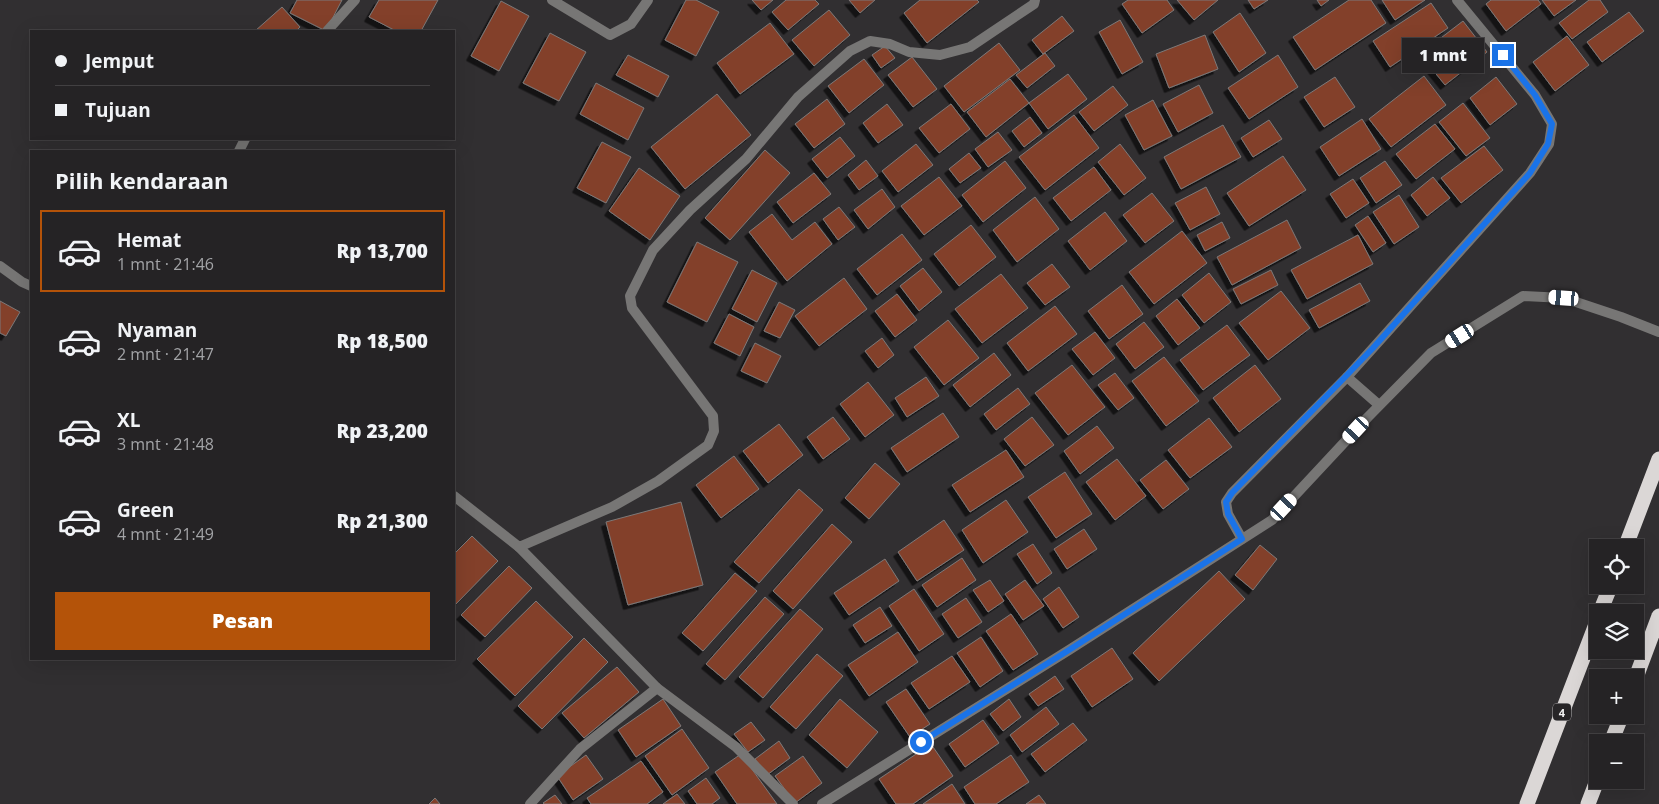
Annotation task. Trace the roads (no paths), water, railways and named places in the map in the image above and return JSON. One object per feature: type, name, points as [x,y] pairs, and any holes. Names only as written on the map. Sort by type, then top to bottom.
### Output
[{"type":"highway","points":[[1628,539],[1659,459]]},
{"type":"highway","points":[[1639,669],[1659,616]]},
{"type":"highway","name":"4","points":[[1527,804],[1589,643]]},
{"type":"highway","points":[[1588,804],[1594,789]]},
{"type":"street","points":[[328,30],[355,0]]},
{"type":"street","points":[[552,0],[610,35],[631,24],[648,0]]},
{"type":"street","points":[[519,547],[612,507],[658,480],[708,445],[714,431],[713,416],[636,316],[632,308],[630,296],[653,250],[690,210],[746,159],[798,97],[858,45],[870,41],[890,44],[908,52],[940,55],[970,47],[1034,4],[1034,0]]},
{"type":"street","points":[[1242,539],[1228,514],[1226,502],[1232,493],[1346,376],[1530,173],[1548,144],[1552,124],[1535,95],[1457,0]]},
{"type":"street","points":[[0,266],[30,286]]},
{"type":"street","points":[[822,804],[1069,650],[1272,520],[1379,405],[1431,353],[1523,296],[1564,298],[1659,332]]},
{"type":"street","points":[[1346,376],[1379,405]]},
{"type":"street","points":[[455,497],[519,547],[658,688],[736,747],[794,804]]},
{"type":"street","points":[[530,804],[580,749],[658,688]]}]
